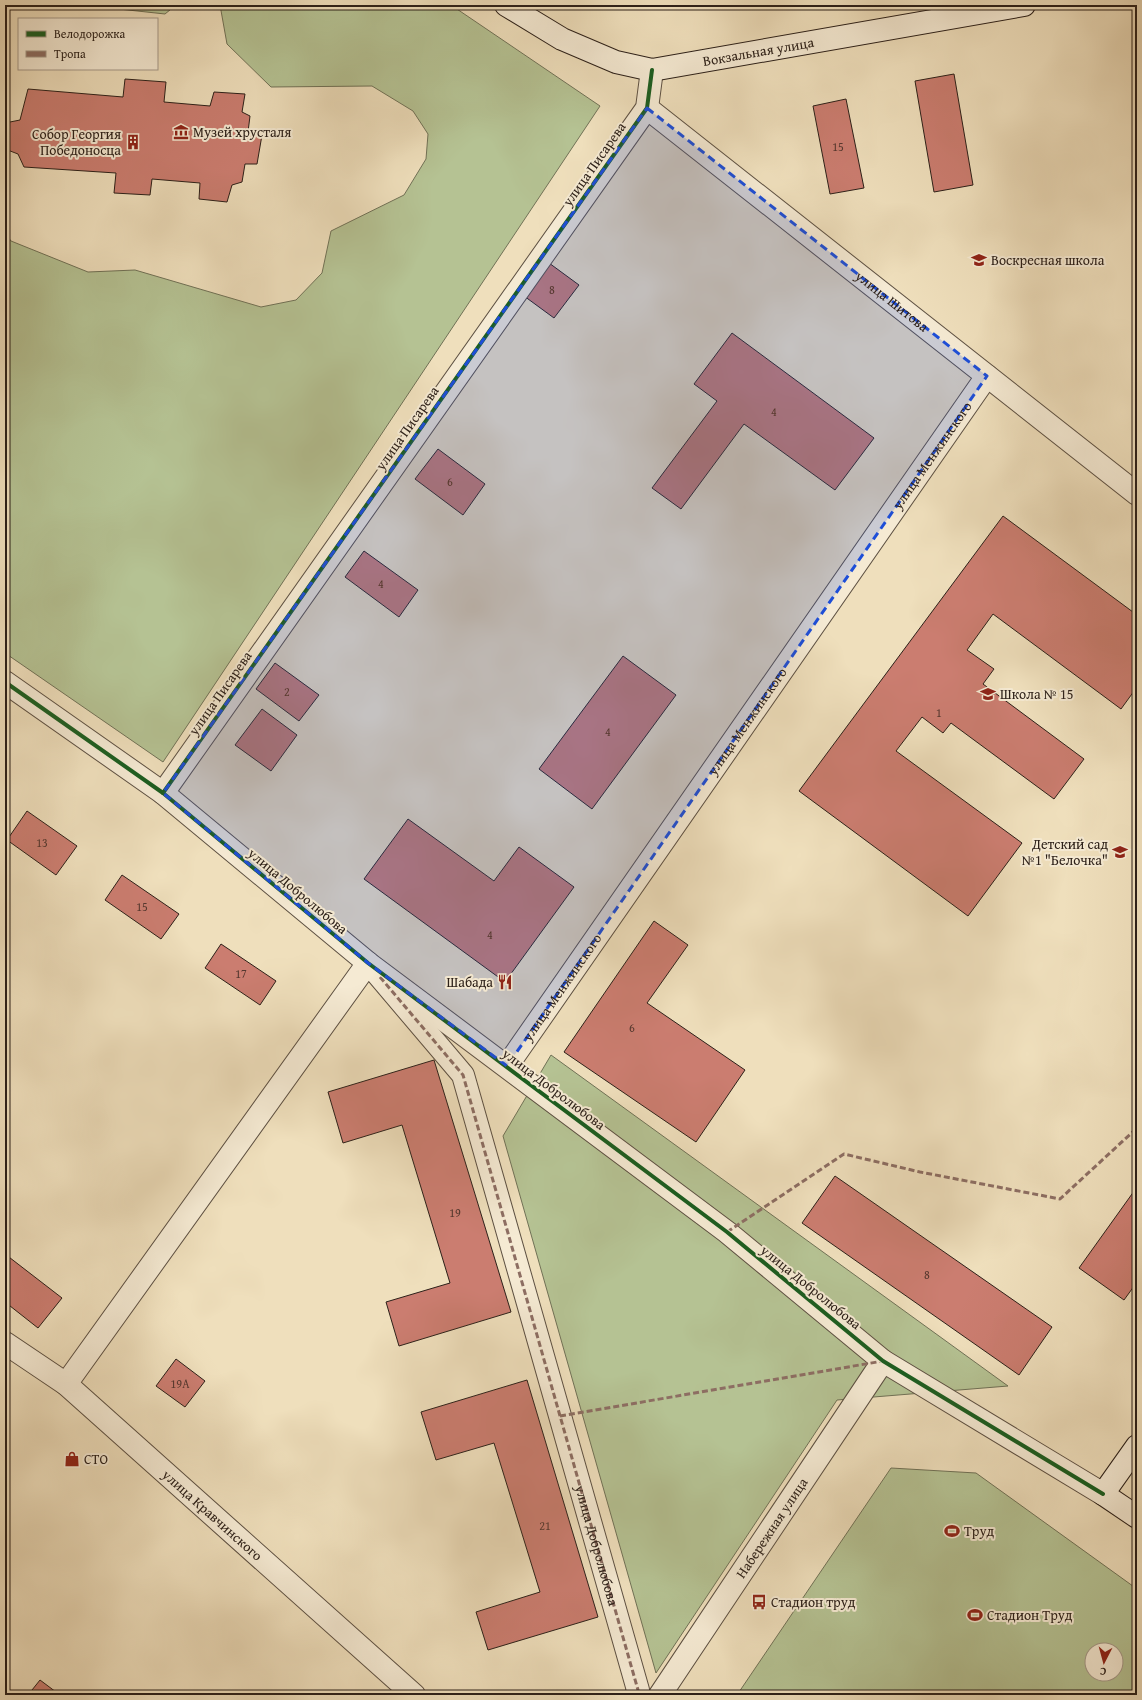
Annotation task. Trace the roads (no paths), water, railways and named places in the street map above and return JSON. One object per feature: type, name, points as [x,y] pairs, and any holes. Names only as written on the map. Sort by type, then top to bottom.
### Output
[{"type":"street","name":"Вокзальная улица","points":[[511,6],[562,39],[616,62],[652,70],[1024,5]]},
{"type":"street","name":"улица Писарева","points":[[163,793],[647,108],[652,70]]},
{"type":"street","name":"улица Шитова","points":[[647,108],[1137,494]]},
{"type":"street","name":"улица Менжинского","points":[[507,1066],[987,376]]},
{"type":"street","name":"улица Добролюбова","points":[[5,682],[163,793],[368,963],[727,1232],[883,1361],[1103,1494],[1137,1517]]},
{"type":"street","name":"улица Добролюбова","points":[[368,963],[463,1074],[638,1690],[636,1695]]},
{"type":"street","points":[[66,1384],[368,963]]},
{"type":"street","name":"улица Кравчинского","points":[[5,1343],[66,1384],[414,1695]]},
{"type":"street","name":"Набережная улица","points":[[660,1695],[883,1361]]},
{"type":"street","points":[[1103,1494],[1137,1446]]},
{"type":"place","name":"Музей хрусталя","points":[[181,132]]},
{"type":"place","name":"Собор Георгия Победоносца","points":[[133,142]]},
{"type":"place","name":"Воскресная школа","points":[[979,260]]},
{"type":"place","name":"Школа № 15","points":[[988,694]]},
{"type":"place","name":"Детский сад №1 \"Белочка\"","points":[[1120,852]]},
{"type":"place","name":"Шабада","points":[[505,982]]},
{"type":"place","name":"СТО","points":[[72,1459]]},
{"type":"place","name":"Труд","points":[[952,1531]]},
{"type":"place","name":"Стадион труд","points":[[759,1602]]},
{"type":"place","name":"Стадион Труд","points":[[975,1615]]}]
